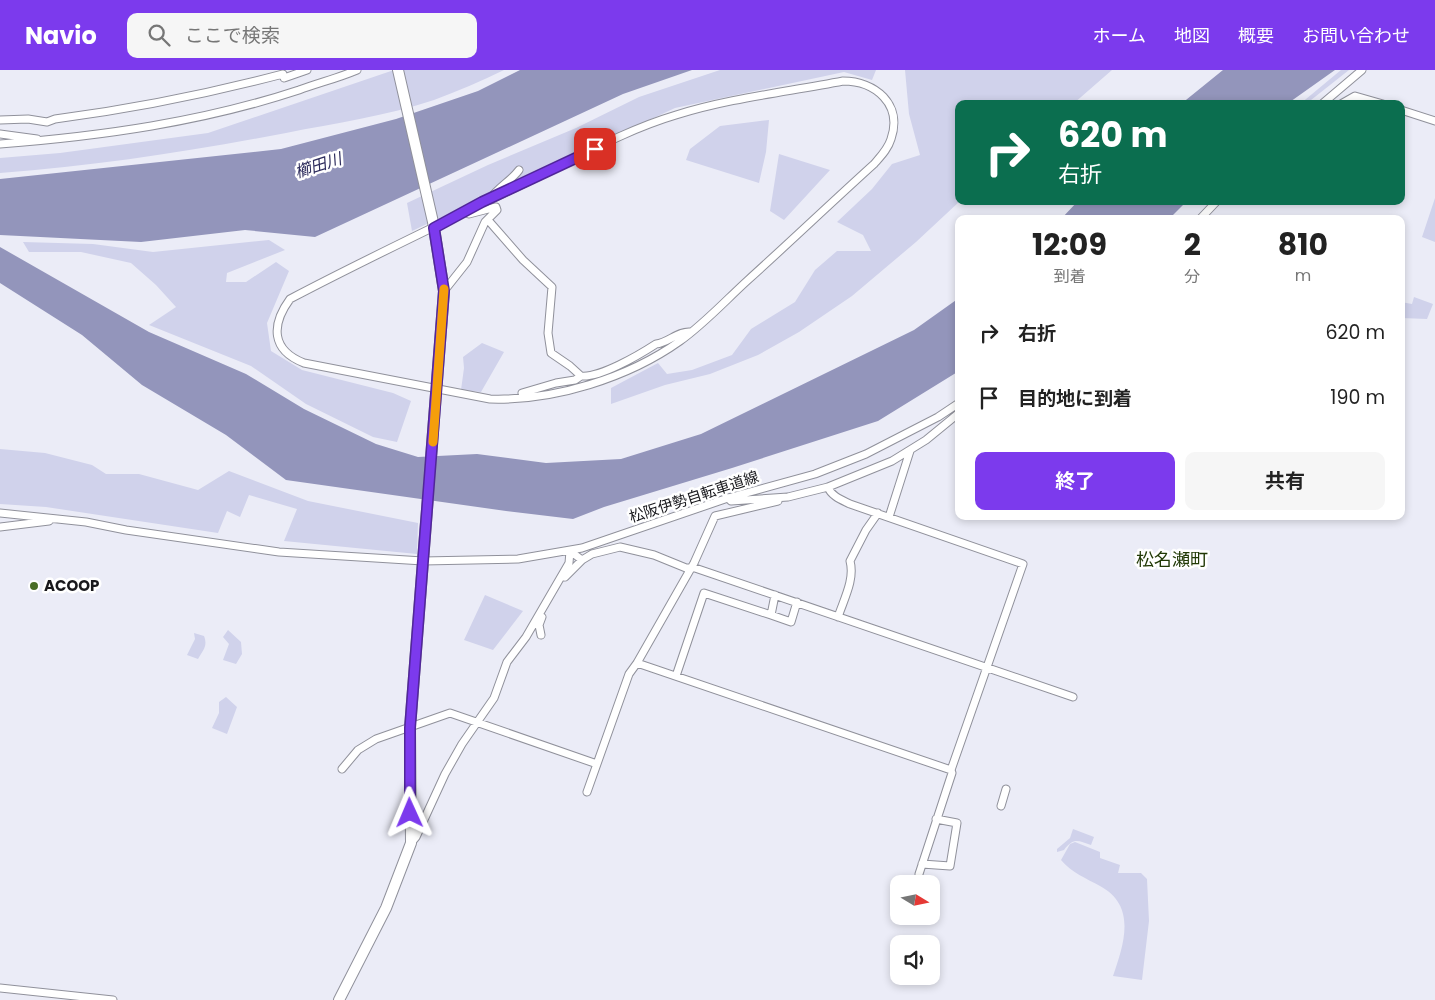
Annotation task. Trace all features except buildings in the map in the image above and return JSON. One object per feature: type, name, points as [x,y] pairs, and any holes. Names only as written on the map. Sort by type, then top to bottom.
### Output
[{"type":"main road","points":[[339,1000],[386,908],[411,843],[410,728],[444,291],[433,225],[398,70]]},
{"type":"street","points":[[0,120],[28,119],[47,122],[55,119],[126,110],[228,89],[283,74],[284,78],[307,70]]},
{"type":"street","points":[[0,144],[112,133],[184,121],[281,96],[357,70]]},
{"type":"street","points":[[1327,100],[1362,70]]},
{"type":"street","points":[[843,81],[855,81],[872,86],[881,94],[891,112],[893,132],[885,152],[874,164],[681,341],[631,370],[592,385],[513,398],[490,399],[437,391],[315,366],[297,360],[284,350],[278,338],[277,326],[280,313],[290,299],[433,225],[465,212],[611,142],[676,115],[725,103],[843,81]]},
{"type":"street","points":[[1348,100],[1355,96],[1369,100]]},
{"type":"street","points":[[1405,111],[1435,121]]},
{"type":"street","points":[[0,134],[44,141]]},
{"type":"street","points":[[490,199],[519,170]]},
{"type":"street","points":[[1204,215],[1213,205]]},
{"type":"street","points":[[444,291],[467,262],[485,222],[497,210],[496,206],[469,214],[465,212]]},
{"type":"street","points":[[488,220],[523,260],[552,287],[548,333],[551,353],[581,376],[587,377],[612,368],[656,344],[662,344],[685,331],[691,332]]},
{"type":"street","points":[[513,398],[522,393],[556,383],[575,380],[581,376]]},
{"type":"street","name":"松阪伊勢自転車道線","points":[[62,519],[267,551],[424,559],[518,559],[570,551],[728,498],[807,476],[866,454],[938,417],[955,406]]},
{"type":"street","points":[[728,498],[731,501],[788,497],[828,487],[892,461],[910,451],[955,415]]},
{"type":"street","points":[[889,517],[910,451]]},
{"type":"street","points":[[828,487],[829,491],[838,498],[1023,564],[952,770],[919,874]]},
{"type":"street","points":[[587,792],[629,674],[691,568],[715,516],[784,500],[788,497]]},
{"type":"street","points":[[0,513],[62,519]]},
{"type":"street","points":[[838,617],[853,569],[850,561],[866,530],[878,513]]},
{"type":"street","points":[[0,527],[62,519]]},
{"type":"street","points":[[543,609],[547,609],[567,573],[582,560],[592,554],[620,546],[654,555],[686,568],[797,602],[1074,697]]},
{"type":"street","points":[[570,551],[582,560]]},
{"type":"street","points":[[411,843],[419,831],[462,744],[478,724],[494,698],[507,662],[526,637],[569,563],[570,551]]},
{"type":"street","points":[[676,676],[704,593],[791,622],[797,602]]},
{"type":"street","points":[[771,614],[775,596]]},
{"type":"street","points":[[541,635],[539,625],[544,614],[543,609]]},
{"type":"street","points":[[637,663],[952,770]]},
{"type":"street","points":[[342,769],[358,750],[376,739],[450,713],[597,764]]},
{"type":"street","points":[[1000,806],[1006,788]]},
{"type":"street","points":[[922,864],[950,866],[957,822],[936,819]]},
{"type":"street","points":[[0,988],[112,1000]]},
{"type":"shaded area","points":[[394,70],[504,70],[434,100],[361,119],[179,152],[0,173],[0,158],[60,153],[208,133]]},
{"type":"shaded area","points":[[720,70],[876,70],[872,80],[844,72],[675,108],[412,231],[407,203],[488,165],[576,128],[639,97]]},
{"type":"shaded area","points":[[905,70],[1112,70],[1078,100],[955,100],[956,205],[916,242],[852,296],[799,332],[758,355],[710,374],[665,385],[611,404],[611,388],[658,363],[667,374],[692,370],[732,355],[751,329],[795,302],[815,270],[837,251],[871,251],[863,235],[837,222],[872,189],[892,164],[920,155],[909,114]]},
{"type":"shaded area","points":[[1341,70],[1349,70],[1311,100],[1305,100]]},
{"type":"shaded area","points":[[769,120],[766,152],[759,183],[686,160],[690,149],[720,126]]},
{"type":"shaded area","points":[[779,154],[830,170],[784,220],[770,211]]},
{"type":"shaded area","points":[[1435,198],[1435,242],[1422,237]]},
{"type":"shaded area","points":[[269,240],[285,250],[227,273],[226,282],[246,282],[276,262],[289,271],[267,323],[271,351],[302,370],[393,393],[411,401],[397,442],[373,437],[306,404],[251,366],[149,325],[176,307],[156,285],[131,263],[81,252],[29,252],[23,242],[93,244],[153,252]]},
{"type":"shaded area","points":[[1414,297],[1433,304],[1427,319],[1405,318],[1405,303],[1412,304]]},
{"type":"shaded area","points":[[482,343],[504,352],[481,392],[461,390],[464,368],[463,357]]},
{"type":"shaded area","points":[[0,449],[45,453],[92,465],[106,474],[139,474],[198,490],[229,471],[308,501],[418,523],[417,554],[284,541],[297,509],[249,495],[240,517],[227,511],[218,533],[46,507],[0,504]]},
{"type":"shaded area","points":[[485,595],[523,611],[493,650],[464,640]]},
{"type":"shaded area","points":[[228,630],[241,642],[242,654],[236,664],[223,660],[229,644],[223,637]]},
{"type":"shaded area","points":[[194,633],[204,636],[205,639],[204,648],[198,659],[187,655],[195,639]]},
{"type":"shaded area","points":[[226,697],[237,707],[227,734],[212,728],[219,713],[219,702]]},
{"type":"shaded area","points":[[1073,829],[1094,837],[1091,845],[1076,841],[1064,850],[1057,852],[1057,849],[1070,838]]},
{"type":"shaded area","points":[[1075,842],[1100,852],[1100,858],[1120,865],[1118,873],[1141,873],[1147,879],[1149,921],[1142,980],[1113,976],[1123,939],[1125,926],[1123,915],[1119,904],[1112,894],[1074,872],[1061,860],[1070,844]]},
{"type":"water","name":"櫛田川","points":[[520,70],[692,70],[623,94],[315,237],[245,230],[141,242],[0,235],[0,179],[281,149],[396,119],[478,91]]},
{"type":"water","points":[[1223,70],[1335,70],[1293,100],[1186,100]]},
{"type":"water","points":[[1074,205],[1183,205],[1173,215],[1065,215]]},
{"type":"water","points":[[0,247],[149,332],[246,374],[304,409],[376,444],[418,457],[477,454],[546,463],[621,459],[701,434],[914,330],[955,301],[955,373],[878,421],[604,507],[573,519],[286,480],[226,435],[142,385],[82,335],[0,283]]},
{"type":"slow traffic","points":[[433,442],[444,289]]},
{"type":"place","name":"ACOOP","points":[[34,586]]},
{"type":"district","name":"松名瀬町","points":[[1172,560]]},
{"type":"route","points":[[410,813],[410,728],[444,291],[434,228],[482,202],[520,186],[595,149]]}]
